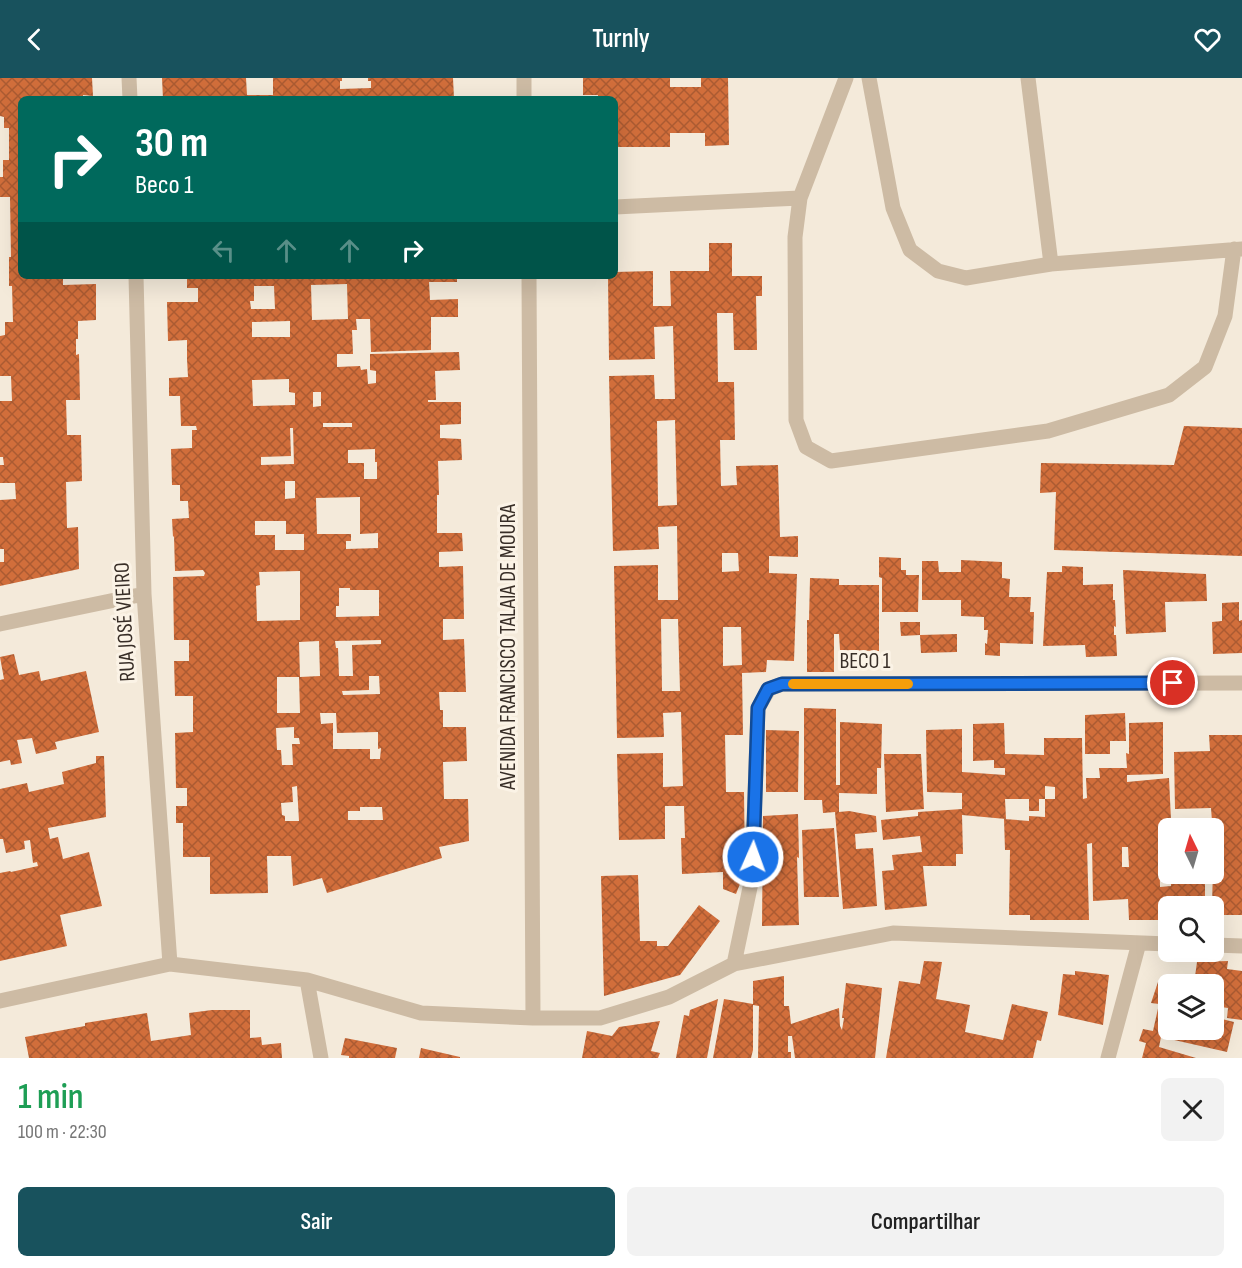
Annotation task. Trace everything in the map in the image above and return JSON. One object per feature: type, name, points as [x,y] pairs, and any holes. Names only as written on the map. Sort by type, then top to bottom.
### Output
[{"type":"street","points":[[129,78],[130,96]]},
{"type":"street","points":[[524,78],[524,96]]},
{"type":"street","points":[[846,78],[800,198],[795,237],[796,420],[806,447],[831,461],[1048,431],[1169,395],[1205,367],[1224,316],[1238,249],[1051,264],[966,278],[938,271],[910,250],[893,208],[869,78]]},
{"type":"street","points":[[1028,78],[1051,264]]},
{"type":"street","points":[[618,207],[800,198]]},
{"type":"street","name":"RUA JOSÉ VIEIRO","points":[[136,279],[144,594],[170,964]]},
{"type":"street","name":"AVENIDA FRANCISCO TALAIA DE MOURA","points":[[529,279],[533,1018]]},
{"type":"street","points":[[0,624],[144,594]]},
{"type":"street","name":"BECO 1","points":[[734,964],[752,878],[758,708],[768,689],[782,684],[1242,683]]},
{"type":"street","points":[[0,1001],[170,964],[306,980],[421,1013],[533,1018],[600,1018],[669,997],[734,964],[893,933],[1158,944]]},
{"type":"street","points":[[1108,1058],[1139,943]]},
{"type":"street","points":[[1224,945],[1242,946]]},
{"type":"street","points":[[306,980],[321,1058]]},
{"type":"building","points":[[0,78],[92,78],[93,96],[18,96],[18,279],[63,279],[63,285],[96,284],[96,320],[78,321],[76,355],[79,354],[80,400],[66,400],[67,435],[81,435],[82,481],[66,482],[67,528],[78,527],[79,569],[0,586],[0,562],[4,562],[4,549],[0,549],[0,500],[16,499],[15,483],[0,483],[0,465],[4,465],[3,457],[0,457],[0,401],[12,401],[11,376],[0,376],[0,336],[5,335],[5,322],[13,322],[12,286],[9,286],[10,197],[0,197],[3,160],[9,160],[9,128],[4,128],[4,117],[0,116]]},
{"type":"building","points":[[162,78],[246,78],[247,95],[273,95],[273,78],[342,78],[340,89],[371,88],[371,81],[368,81],[368,78],[453,78],[454,96],[163,96]]},
{"type":"building","points":[[583,78],[670,78],[670,87],[701,87],[701,78],[728,78],[729,145],[705,146],[705,133],[670,133],[670,147],[618,147],[618,96],[583,95]]},
{"type":"building","points":[[709,243],[732,243],[732,276],[762,276],[762,296],[756,296],[757,350],[734,350],[733,313],[717,313],[718,382],[734,382],[735,440],[720,440],[721,486],[737,485],[736,466],[778,465],[780,537],[798,536],[798,557],[769,556],[769,573],[797,574],[794,661],[767,660],[766,672],[742,673],[743,735],[725,735],[726,792],[744,792],[745,871],[736,894],[723,889],[723,872],[682,874],[681,838],[685,838],[684,806],[665,806],[665,839],[619,840],[617,754],[663,753],[663,787],[683,786],[681,712],[663,713],[664,737],[617,738],[614,566],[658,565],[658,600],[678,600],[677,526],[658,527],[659,549],[613,551],[609,376],[654,375],[655,399],[675,399],[673,326],[654,327],[655,359],[609,360],[608,279],[618,279],[618,272],[653,271],[653,306],[671,306],[670,271],[709,271]],"holes":[[[675,420],[677,505],[658,506],[657,421]],[[722,553],[738,553],[739,571],[722,572]],[[661,619],[678,619],[680,691],[662,691]],[[723,627],[741,627],[742,665],[723,666]]]},
{"type":"building","points":[[187,279],[457,279],[457,282],[429,282],[430,300],[458,299],[458,317],[431,317],[431,350],[371,352],[370,319],[356,319],[357,330],[352,330],[353,354],[337,354],[337,367],[360,366],[361,370],[367,369],[368,384],[376,383],[376,371],[370,370],[370,354],[459,352],[460,370],[435,371],[436,400],[428,400],[428,402],[461,402],[461,424],[440,425],[440,438],[461,439],[462,460],[438,461],[437,533],[462,533],[463,551],[439,552],[439,567],[463,566],[464,619],[443,619],[443,640],[464,639],[466,692],[439,692],[440,710],[443,710],[443,727],[466,727],[467,761],[443,762],[444,799],[468,799],[469,841],[439,847],[442,858],[327,893],[322,878],[293,886],[291,856],[267,856],[268,893],[210,894],[210,857],[183,857],[183,823],[176,823],[176,806],[187,806],[187,788],[176,788],[175,733],[193,732],[193,696],[175,696],[174,661],[189,661],[189,640],[174,640],[173,577],[204,576],[205,573],[203,570],[175,571],[172,519],[189,518],[188,501],[180,501],[180,485],[172,485],[171,449],[192,448],[192,430],[197,430],[196,426],[181,426],[180,396],[169,396],[169,378],[188,377],[187,340],[168,341],[167,302],[198,302],[198,288],[187,288]],"holes":[[[347,284],[348,319],[312,320],[311,285]],[[254,286],[274,286],[275,309],[251,309],[250,301],[254,301]],[[290,321],[290,337],[252,337],[252,322]],[[289,379],[289,392],[295,393],[295,405],[253,406],[252,380]],[[313,392],[321,392],[321,406],[313,407]],[[323,423],[352,423],[352,427],[323,427]],[[290,428],[293,428],[294,464],[261,465],[261,457],[291,456]],[[375,449],[377,479],[364,479],[364,463],[348,463],[348,450]],[[285,481],[295,481],[295,498],[285,499]],[[360,497],[360,534],[378,533],[378,548],[346,549],[346,541],[351,541],[351,534],[317,534],[316,498]],[[255,521],[286,521],[286,534],[304,534],[304,550],[275,550],[275,535],[255,535]],[[300,571],[300,620],[257,621],[256,586],[260,585],[259,572]],[[339,588],[379,590],[379,616],[336,617],[336,606],[339,606]],[[381,640],[381,644],[352,645],[353,676],[339,676],[338,648],[336,648],[335,641]],[[319,641],[320,676],[300,677],[299,642]],[[369,676],[379,676],[380,694],[343,695],[342,691],[369,690]],[[277,677],[299,677],[300,713],[277,713]],[[320,713],[336,713],[337,733],[378,732],[378,749],[381,748],[380,759],[370,759],[370,749],[333,749],[333,723],[321,724]],[[294,727],[294,738],[299,738],[300,744],[292,744],[293,765],[282,765],[281,750],[277,750],[276,728]],[[297,786],[299,821],[285,821],[281,803],[293,802],[292,787]],[[360,807],[382,807],[383,820],[348,820],[348,811],[360,811]]]},
{"type":"building","points":[[1184,426],[1242,428],[1242,556],[1054,550],[1056,492],[1040,493],[1041,463],[1174,465]]},
{"type":"building","points":[[879,557],[901,558],[901,570],[906,570],[906,575],[919,575],[918,612],[882,612],[882,578],[879,577]]},
{"type":"building","points":[[961,560],[1002,562],[1002,578],[1010,579],[1009,597],[1031,597],[1030,612],[1034,612],[1033,644],[1000,643],[1000,656],[985,655],[988,630],[984,630],[984,617],[961,616],[961,600],[922,600],[922,561],[938,561],[939,572],[961,572]]},
{"type":"building","points":[[1062,566],[1083,567],[1083,585],[1113,584],[1116,627],[1114,626],[1114,635],[1116,635],[1117,656],[1086,657],[1085,645],[1043,646],[1047,572],[1062,572]]},
{"type":"building","points":[[1123,570],[1206,574],[1207,601],[1165,602],[1166,632],[1126,634]]},
{"type":"building","points":[[810,578],[839,579],[839,585],[879,585],[879,651],[840,650],[839,634],[834,634],[834,672],[807,672]]},
{"type":"building","points":[[1239,602],[1239,621],[1242,620],[1242,653],[1213,654],[1212,622],[1222,621],[1222,603]]},
{"type":"building","points":[[900,622],[920,622],[920,635],[901,636]]},
{"type":"building","points":[[957,634],[957,652],[921,653],[920,635]]},
{"type":"building","points":[[14,654],[19,675],[39,671],[41,681],[86,671],[99,732],[55,742],[57,749],[36,754],[32,738],[17,740],[22,763],[11,765],[10,760],[0,762],[0,680],[4,679],[0,657]]},
{"type":"building","points":[[804,708],[836,709],[836,785],[840,785],[840,722],[882,724],[881,768],[877,768],[877,794],[839,793],[839,812],[849,811],[876,816],[877,832],[855,834],[856,849],[873,848],[877,906],[843,909],[835,812],[823,813],[822,800],[804,800]]},
{"type":"building","points":[[1125,713],[1126,741],[1110,741],[1110,754],[1085,754],[1085,715]]},
{"type":"building","points":[[1163,722],[1163,774],[1127,775],[1127,782],[1169,778],[1171,818],[1158,818],[1158,884],[1160,887],[1171,886],[1171,884],[1205,884],[1205,896],[1158,896],[1158,920],[1129,920],[1128,899],[1093,901],[1092,843],[1087,844],[1089,920],[1030,920],[1030,915],[1009,915],[1010,850],[1005,850],[1004,819],[1029,821],[1029,816],[1045,817],[1045,799],[1039,799],[1039,811],[1029,811],[1029,799],[1005,799],[1006,819],[962,815],[963,854],[956,854],[956,866],[923,866],[927,906],[885,910],[882,871],[894,870],[892,855],[922,852],[920,836],[883,840],[881,820],[918,816],[918,812],[962,809],[962,793],[927,792],[926,730],[962,729],[962,772],[1005,775],[1005,768],[994,768],[994,760],[973,761],[973,724],[1004,723],[1005,754],[1044,755],[1044,738],[1082,738],[1083,799],[1087,798],[1086,778],[1100,778],[1099,768],[1127,768],[1129,723]],"holes":[[[1045,786],[1055,787],[1055,799],[1045,799]],[[1122,847],[1128,847],[1129,867],[1122,867]]]},
{"type":"building","points":[[766,730],[799,731],[798,792],[766,792]]},
{"type":"building","points":[[1209,735],[1242,735],[1242,915],[1224,915],[1224,896],[1212,896],[1213,884],[1224,884],[1224,818],[1212,818],[1211,808],[1175,809],[1174,752],[1210,751]]},
{"type":"building","points":[[884,754],[921,754],[924,809],[886,812]]},
{"type":"building","points":[[96,756],[104,756],[106,817],[48,828],[50,839],[58,837],[63,859],[89,852],[102,906],[60,915],[67,946],[0,961],[0,873],[38,866],[37,862],[33,863],[30,840],[24,841],[25,849],[6,853],[3,839],[0,839],[0,789],[27,783],[29,792],[64,784],[62,772],[96,763]]},
{"type":"building","points":[[798,814],[799,925],[762,926],[763,816]]},
{"type":"building","points":[[834,828],[839,897],[804,897],[802,830]]},
{"type":"building","points":[[638,875],[640,941],[657,941],[657,946],[668,946],[699,905],[720,921],[680,975],[604,996],[601,876]]},
{"type":"building","points":[[924,961],[942,962],[936,999],[970,1005],[965,1032],[1003,1040],[1012,1004],[1048,1012],[1041,1041],[1037,1040],[1033,1058],[886,1058],[899,981],[920,984]]},
{"type":"building","points":[[1228,961],[1227,969],[1242,971],[1242,1020],[1227,1018],[1228,1008],[1224,1007],[1224,974],[1195,974],[1197,962]]},
{"type":"building","points":[[1075,971],[1109,975],[1103,1025],[1058,1015],[1063,974],[1075,975]]},
{"type":"building","points":[[784,976],[784,1006],[789,1006],[791,1024],[839,1008],[842,1030],[846,983],[882,988],[875,1058],[795,1058],[792,1036],[788,1036],[788,1052],[791,1052],[791,1058],[758,1058],[759,1006],[753,1005],[751,1058],[713,1058],[724,999],[753,1004],[753,981]]},
{"type":"building","points":[[1158,982],[1158,1004],[1151,1003]]},
{"type":"building","points":[[718,999],[707,1058],[676,1058],[684,1015],[689,1016],[690,1010]]},
{"type":"building","points":[[1158,1008],[1159,1047],[1196,1058],[1142,1058],[1146,1043],[1139,1041],[1143,1029],[1153,1031]]},
{"type":"building","points":[[212,1010],[250,1010],[250,1038],[261,1037],[262,1045],[281,1043],[282,1058],[29,1058],[25,1037],[85,1026],[85,1023],[147,1013],[151,1041],[191,1035],[189,1013]]},
{"type":"building","points":[[1224,1020],[1234,1022],[1227,1052],[1174,1040],[1224,1040]]},
{"type":"building","points":[[660,1021],[651,1051],[660,1053],[658,1058],[582,1058],[587,1031],[612,1036],[619,1027]]},
{"type":"building","points":[[345,1038],[397,1048],[395,1058],[349,1058],[349,1056],[341,1055]]},
{"type":"building","points":[[421,1048],[460,1057],[460,1058],[419,1058]]},
{"type":"slow traffic","points":[[793,684],[908,684]]},
{"type":"route","points":[[753,857],[758,708],[768,689],[782,684],[1173,683]]}]
